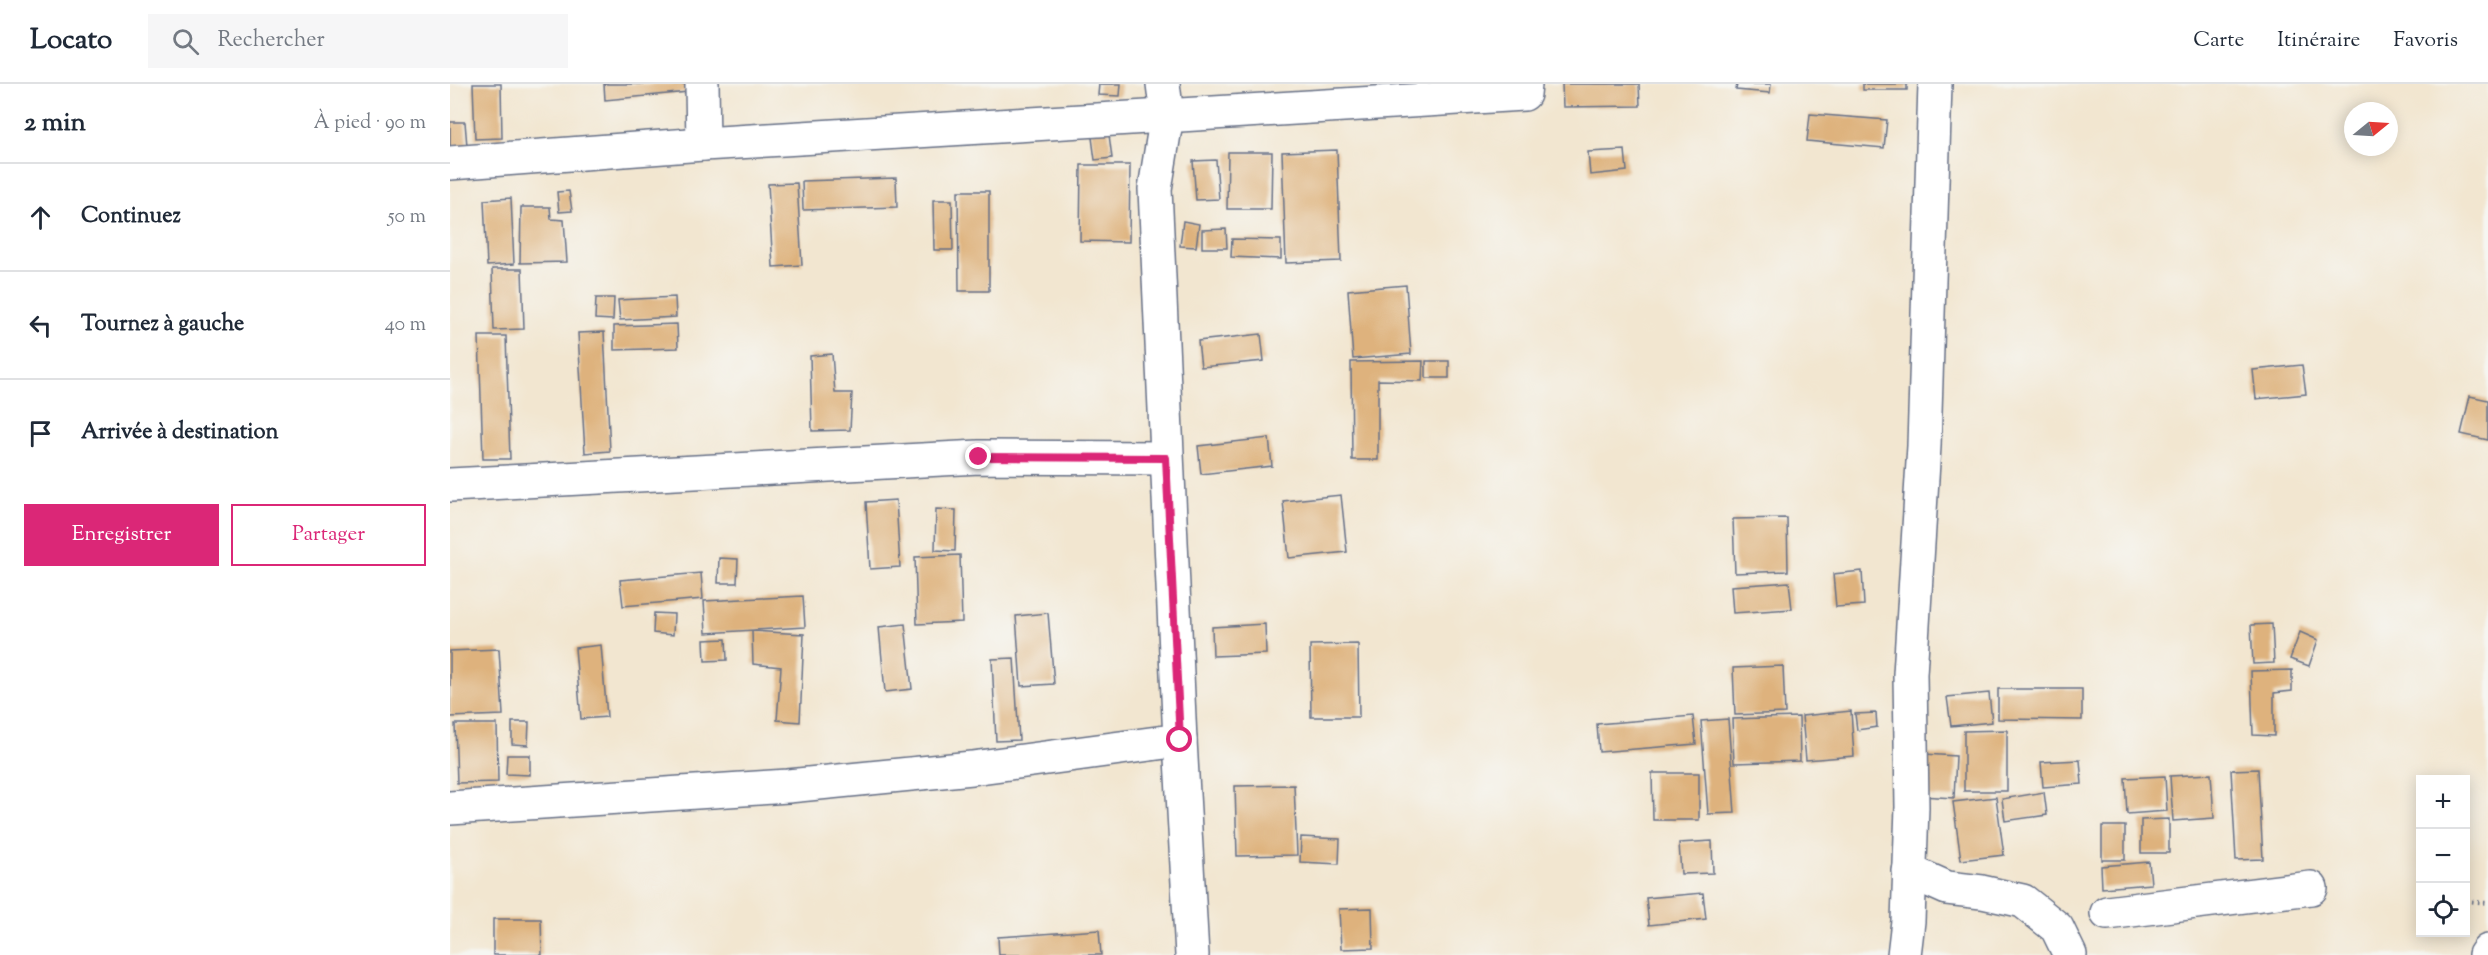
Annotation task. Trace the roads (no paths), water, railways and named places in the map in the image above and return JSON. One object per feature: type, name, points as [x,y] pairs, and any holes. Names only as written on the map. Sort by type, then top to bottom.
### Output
[{"type":"street","points":[[702,84],[703,144]]},
{"type":"street","points":[[450,163],[703,144],[1165,100],[1524,94],[1525,84]]},
{"type":"street","points":[[1904,955],[1912,807],[1910,674],[1924,446],[1935,84]]},
{"type":"street","points":[[1165,100],[1155,189],[1166,458],[1192,955]]},
{"type":"street","points":[[450,485],[979,457],[1166,458]]},
{"type":"street","points":[[450,808],[811,784],[972,768],[1180,740]]},
{"type":"street","points":[[1909,871],[1947,888],[1982,892],[2023,901],[2057,928],[2070,955]]},
{"type":"street","points":[[2107,914],[2311,888]]},
{"type":"street","points":[[2485,955],[2488,951]]}]
